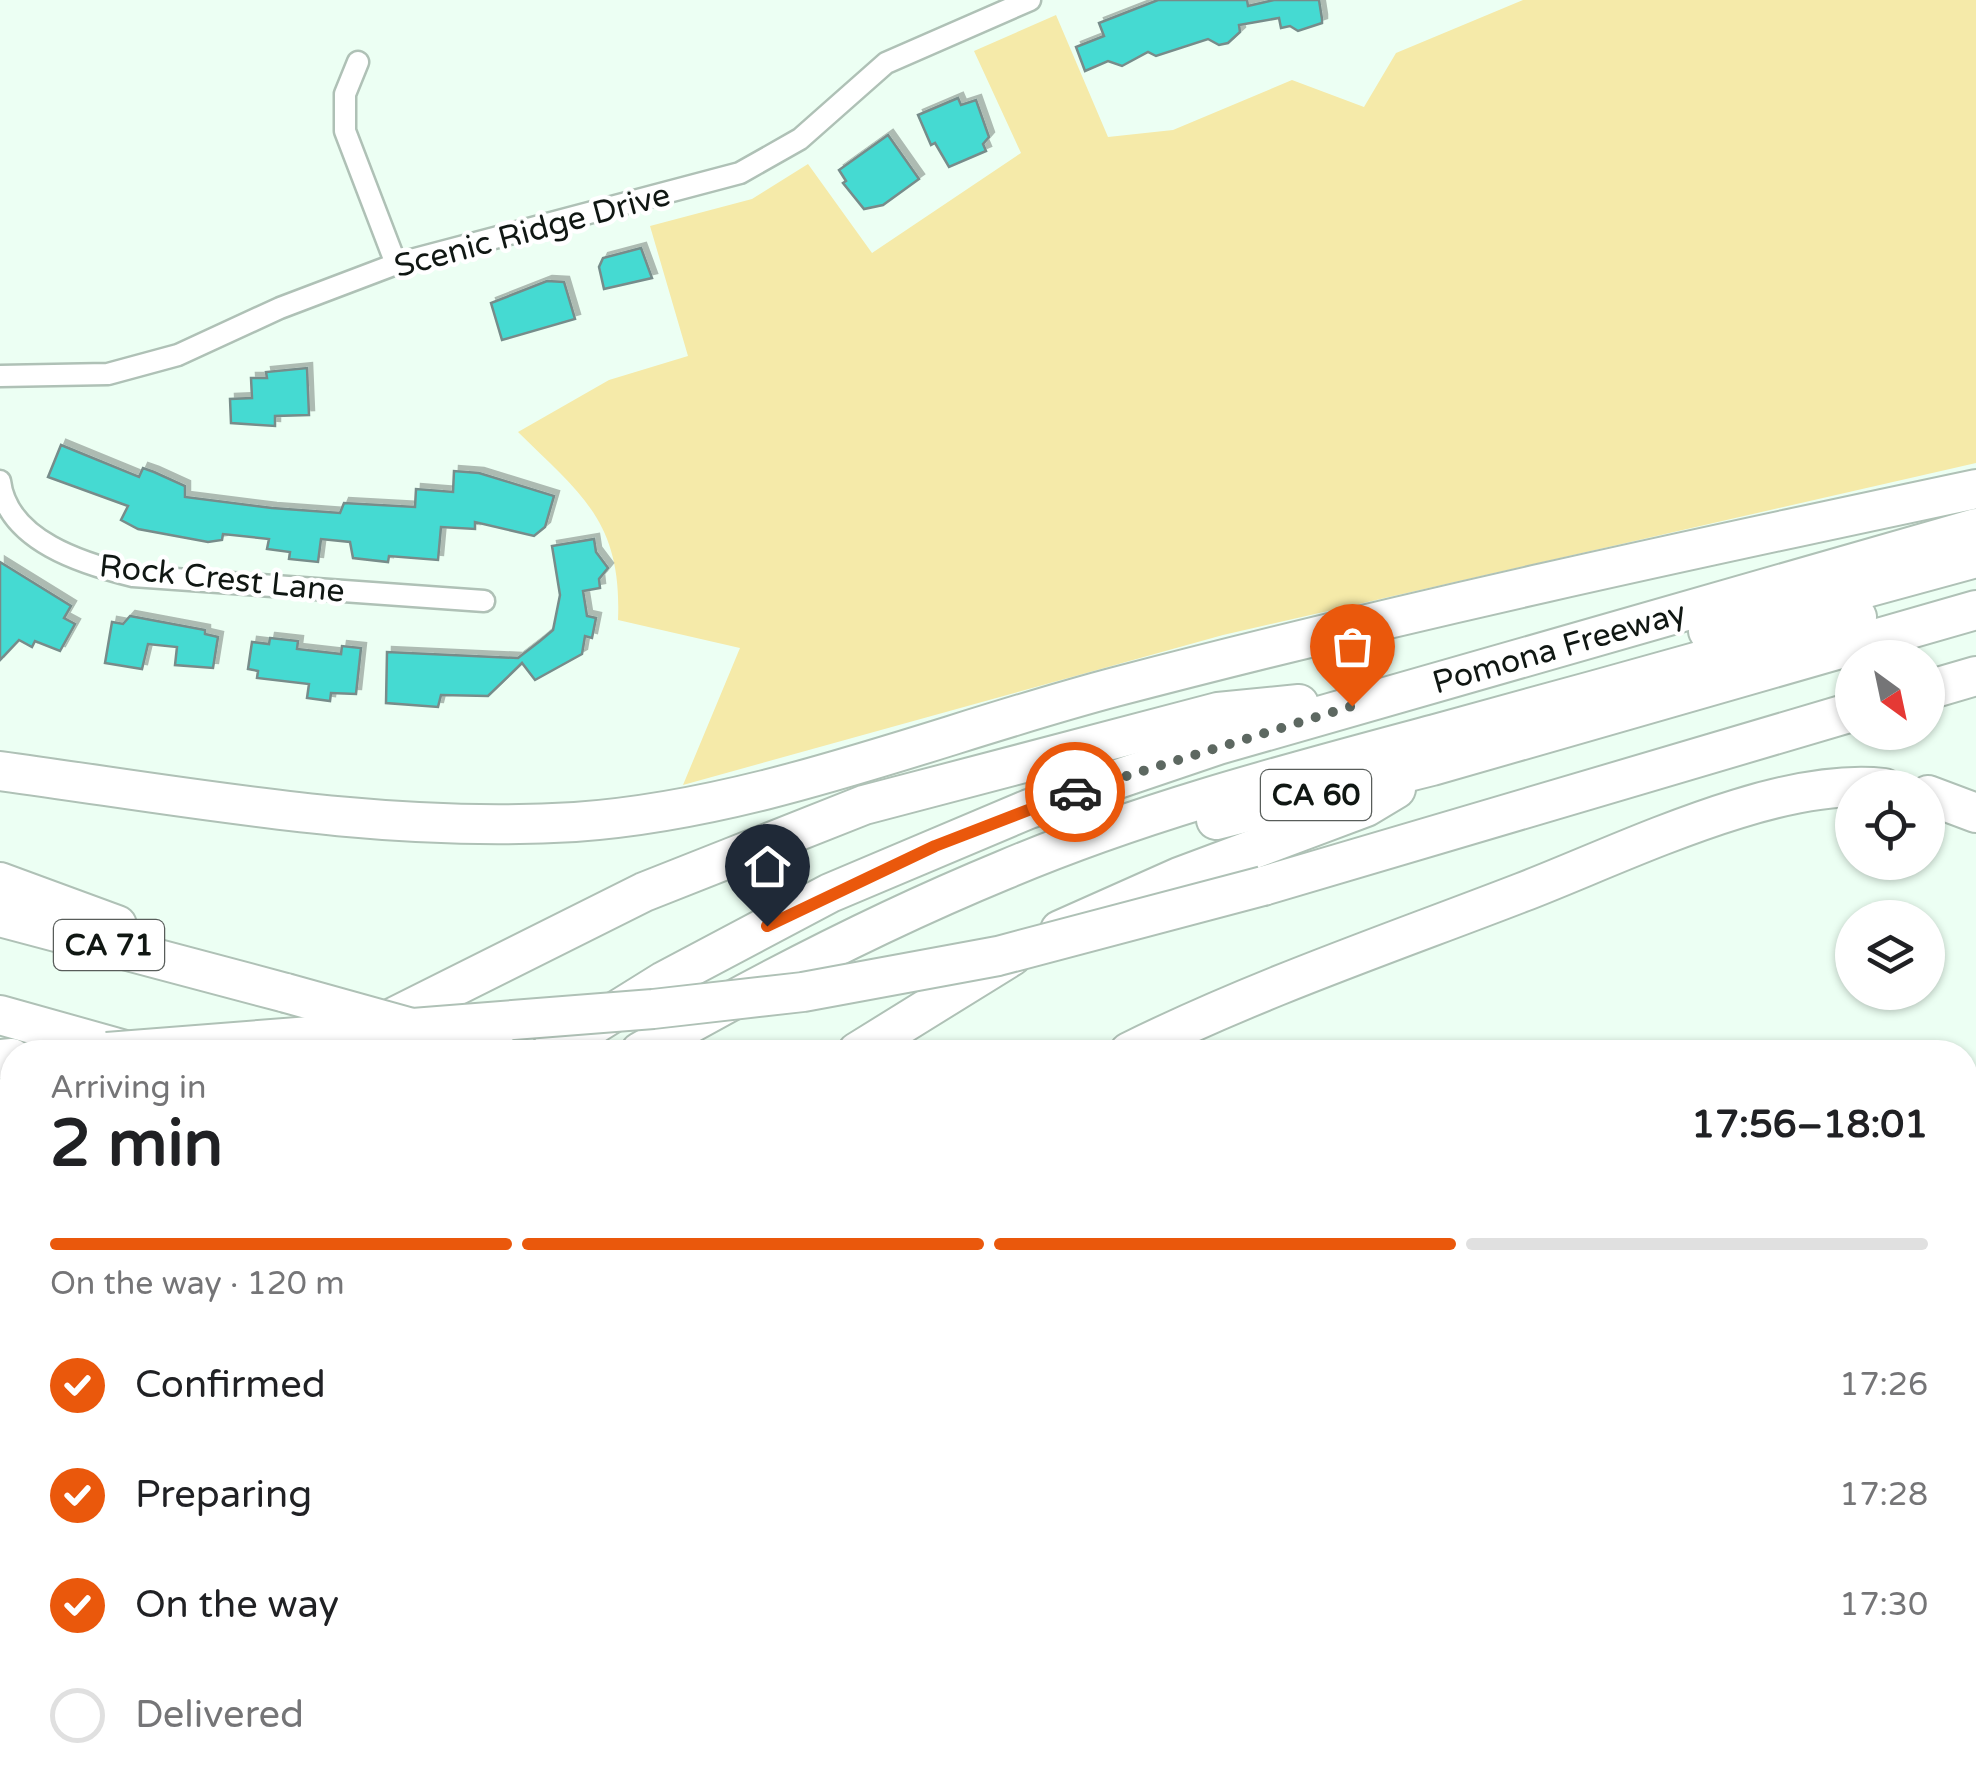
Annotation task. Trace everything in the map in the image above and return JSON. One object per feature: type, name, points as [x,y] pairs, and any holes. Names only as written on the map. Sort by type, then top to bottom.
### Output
[{"type":"highway","points":[[0,772],[357,821],[468,827],[580,822],[665,811],[792,782],[1018,713],[1240,654],[1724,542],[1976,490]]},
{"type":"highway","name":"Pomona Freeway","points":[[570,1040],[736,942],[935,846],[1101,782],[1386,696],[1976,528]]},
{"type":"highway","points":[[607,1040],[700,984],[807,930],[944,866],[1074,815],[1369,726],[1976,558]]},
{"type":"highway","points":[[661,1040],[764,980],[844,941],[1004,869],[1115,828],[1263,780],[1976,584]]},
{"type":"highway","name":"CA 60","points":[[706,1040],[898,941],[1106,855],[1231,816],[1432,766],[1976,610]]},
{"type":"highway","points":[[1945,685],[1976,676]]},
{"type":"highway","points":[[346,1040],[644,892],[864,805],[1218,712],[1386,696]]},
{"type":"highway","points":[[259,1040],[653,1009],[803,992],[998,956],[1263,886],[1835,717]]},
{"type":"highway","points":[[876,1040],[976,976],[1071,924],[1179,877],[1366,807],[1432,766]]},
{"type":"highway","points":[[1156,1040],[1258,994],[1744,807],[1835,786]]},
{"type":"highway","points":[[1945,801],[1976,813]]},
{"type":"highway","points":[[0,882],[132,931],[219,974]]},
{"type":"highway","name":"CA 71","points":[[0,917],[455,1040]]},
{"type":"highway","points":[[0,1015],[89,1040]]},
{"type":"street","name":"Scenic Ridge Drive","points":[[0,376],[108,374],[178,355],[280,308],[396,264],[740,173],[800,139],[886,64],[1020,2]]},
{"type":"street","points":[[358,62],[345,94],[344,131],[396,264]]},
{"type":"street","name":"Rock Crest Lane","points":[[0,481],[1,490],[25,527],[77,562],[132,576],[484,602]]},
{"type":"shaded area","points":[[1523,0],[1976,0],[1976,463],[1223,635],[683,785],[740,648],[618,620],[613,558],[594,513],[518,432],[609,380],[688,356],[650,226],[752,199],[808,164],[872,253],[1021,153],[974,51],[1056,15],[1108,137],[1173,130],[1292,80],[1364,107],[1396,53]]},
{"type":"building","points":[[1158,0],[1247,0],[1248,6],[1274,0],[1319,0],[1322,23],[1298,31],[1290,26],[1281,28],[1279,18],[1239,25],[1240,32],[1228,43],[1219,45],[1208,39],[1156,56],[1148,52],[1122,66],[1108,61],[1085,71],[1076,47],[1104,36],[1099,23]]},
{"type":"building","points":[[958,98],[961,105],[976,100],[989,137],[983,144],[986,151],[949,167],[935,143],[931,145],[918,115]]},
{"type":"building","points":[[888,135],[919,179],[883,205],[864,209],[843,183],[846,181],[839,170]]},
{"type":"building","points":[[641,248],[652,278],[604,289],[599,267],[603,258]]},
{"type":"building","points":[[547,281],[564,282],[575,319],[502,340],[491,303]]},
{"type":"building","points":[[307,368],[309,415],[275,416],[275,426],[231,423],[230,399],[252,398],[251,378],[267,378],[266,372]]},
{"type":"building","points":[[61,445],[139,477],[143,468],[154,472],[185,486],[185,497],[272,508],[340,513],[344,503],[415,507],[416,489],[453,492],[454,471],[479,473],[554,496],[545,527],[534,536],[475,522],[475,529],[441,527],[438,560],[389,556],[388,562],[353,558],[350,542],[321,539],[318,562],[289,559],[290,552],[267,549],[269,539],[223,534],[222,540],[208,542],[138,529],[121,520],[128,506],[48,477]]},
{"type":"building","points":[[594,539],[596,552],[608,568],[599,579],[600,588],[583,591],[587,616],[596,618],[592,638],[585,636],[582,654],[535,680],[522,663],[488,696],[441,695],[438,707],[386,703],[387,652],[518,658],[540,641],[553,630],[560,595],[552,546]]},
{"type":"building","points":[[0,562],[71,606],[64,618],[75,624],[60,651],[35,641],[32,647],[19,640],[0,660]]},
{"type":"building","points":[[130,616],[205,630],[205,634],[218,637],[213,668],[175,665],[177,647],[148,644],[142,669],[105,663],[112,622],[123,624]]},
{"type":"building","points":[[270,638],[298,641],[297,649],[341,654],[342,646],[361,648],[356,694],[331,693],[330,701],[307,698],[309,684],[257,678],[258,671],[248,669],[252,642],[269,644]]},
{"type":"way so far","points":[[1075,792],[1352,706]]},
{"type":"route","points":[[767,926],[935,846],[1075,792]]}]
